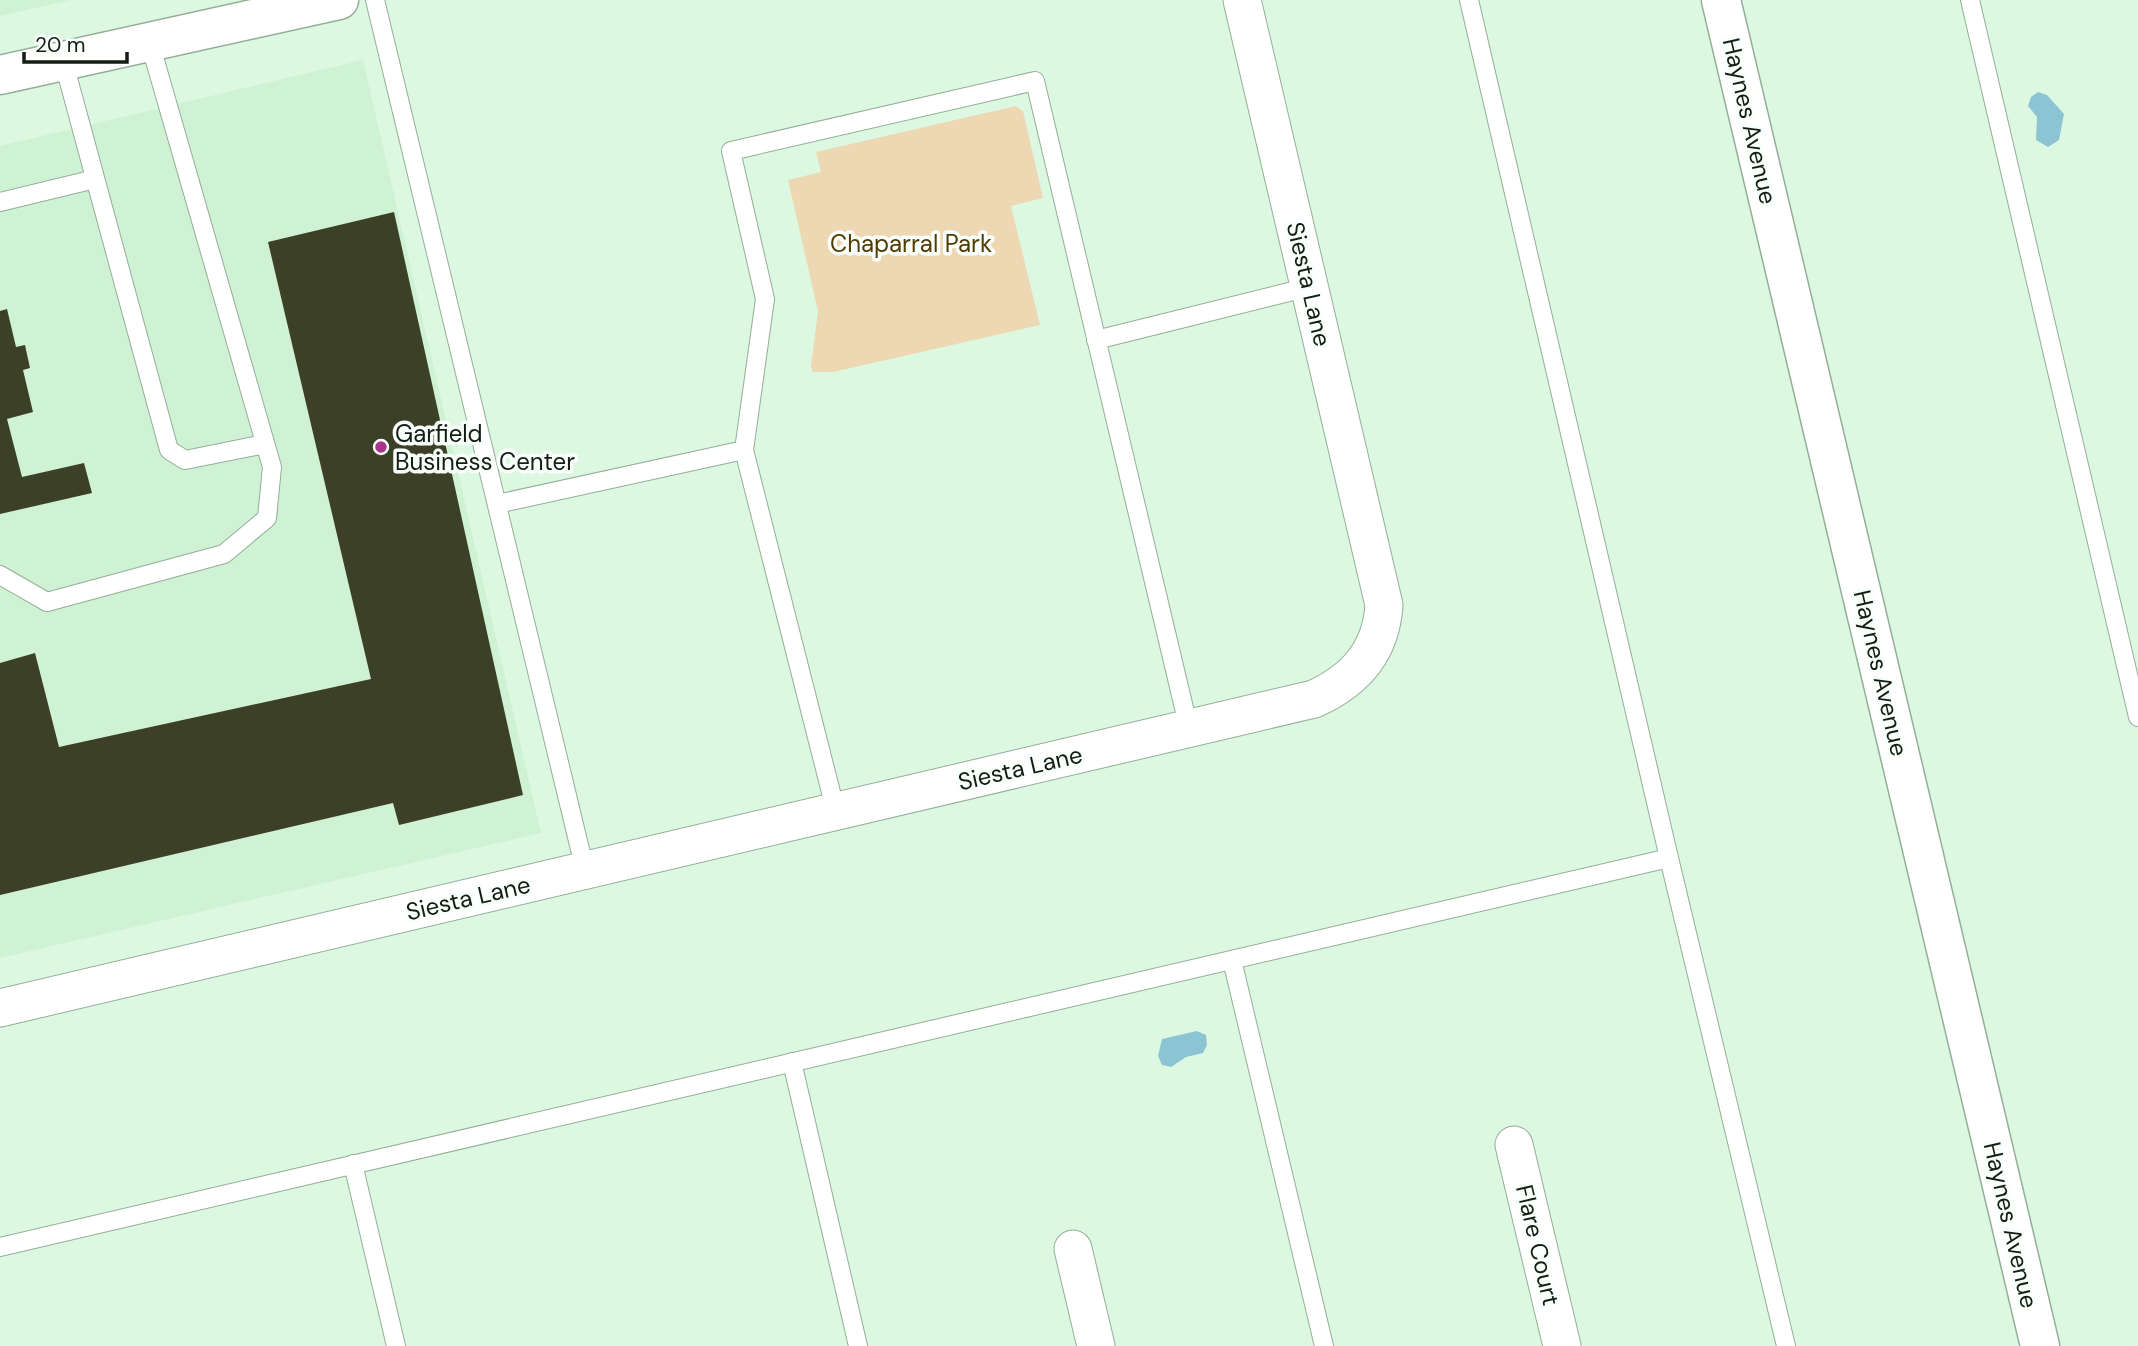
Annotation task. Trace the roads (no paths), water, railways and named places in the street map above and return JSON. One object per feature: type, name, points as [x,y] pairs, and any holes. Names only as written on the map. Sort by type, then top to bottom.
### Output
[{"type":"street","points":[[0,75],[339,0]]},
{"type":"street","name":"Siesta Lane","points":[[0,1007],[1314,699],[1329,692],[1361,668],[1374,649],[1382,624],[1384,605],[1242,0]]},
{"type":"street","name":"Haynes Avenue","points":[[1721,0],[2040,1346]]},
{"type":"street","name":"Flare Court","points":[[1514,1145],[1562,1346]]},
{"type":"street","points":[[1073,1249],[1096,1346]]},
{"type":"lane","points":[[375,0],[585,870]]},
{"type":"lane","points":[[1469,0],[1669,858],[1787,1346]]},
{"type":"lane","points":[[1970,0],[2138,717]]},
{"type":"lane","points":[[0,575],[47,603],[224,554],[267,517],[272,467],[149,40]]},
{"type":"lane","points":[[63,60],[169,450],[185,460],[265,444]]},
{"type":"lane","points":[[836,812],[744,450],[765,299],[731,151],[1035,81],[1189,729]]},
{"type":"lane","points":[[0,202],[95,179]]},
{"type":"lane","points":[[1096,340],[1310,287]]},
{"type":"lane","points":[[497,504],[744,450]]},
{"type":"lane","points":[[0,1247],[1669,858]]},
{"type":"lane","points":[[1232,960],[1324,1346]]},
{"type":"lane","points":[[792,1062],[858,1346]]},
{"type":"lane","points":[[353,1164],[396,1346]]},
{"type":"water","points":[[2038,92],[2047,95],[2064,114],[2059,140],[2048,147],[2036,140],[2037,117],[2028,106],[2031,97]]},
{"type":"water","points":[[1197,1031],[1206,1035],[1207,1045],[1203,1053],[1186,1057],[1171,1067],[1162,1065],[1158,1056],[1162,1039]]},
{"type":"place","name":"Garfield Business Center","points":[[381,447]]},
{"type":"park label","name":"Chaparral Park","points":[[911,243]]}]
